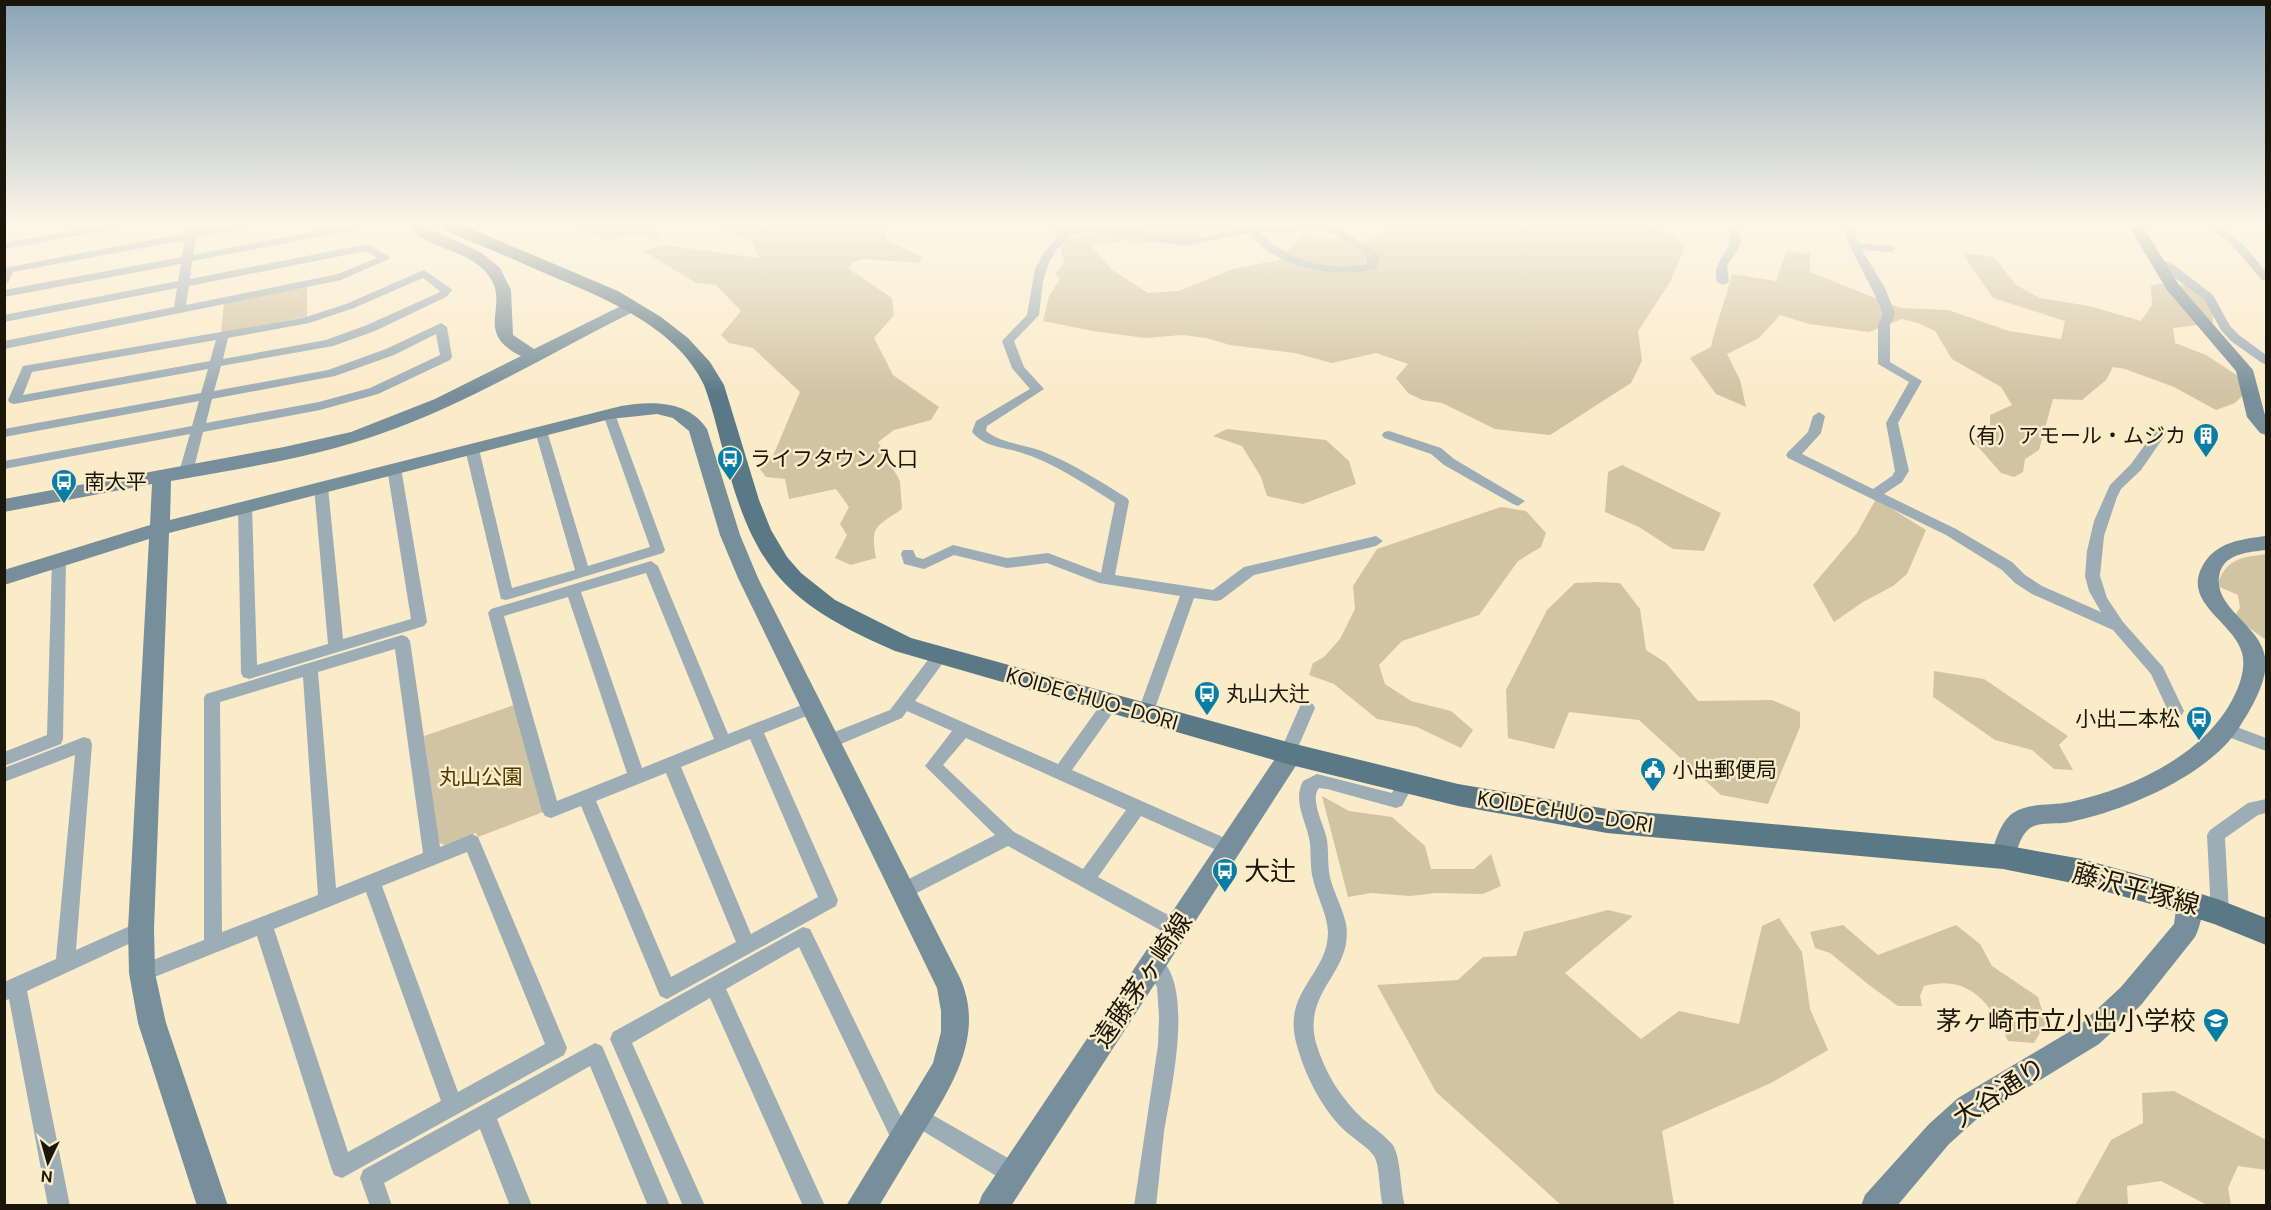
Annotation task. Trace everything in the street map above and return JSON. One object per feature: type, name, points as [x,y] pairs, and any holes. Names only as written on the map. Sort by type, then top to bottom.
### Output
[{"type":"main road","name":"KOIDECHUO-DORI","points":[[580,281],[633,306],[671,334],[702,363],[713,383],[749,500],[767,546],[796,582],[826,606],[868,630],[904,645],[1291,754],[1458,795],[1607,821],[2003,857]]},
{"type":"main road","name":"藤沢平塚線","points":[[2003,857],[2082,872],[2190,902],[2266,932]]},
{"type":"street","points":[[4,294],[70,281]]},
{"type":"street","points":[[4,319],[197,281]]},
{"type":"street","points":[[4,345],[319,281]]},
{"type":"street","points":[[405,281],[328,315],[27,369],[14,400],[329,343],[371,328],[442,295],[446,290],[435,281]]},
{"type":"street","points":[[499,281],[504,291],[503,334],[508,340],[532,355]]},
{"type":"street","points":[[1039,281],[1035,309],[1030,320],[1008,341],[1022,375],[1038,389],[981,424],[979,432],[984,438],[1025,449],[1065,466],[1122,501],[1107,579]]},
{"type":"street","points":[[1875,281],[1889,314],[1884,325],[1884,364],[1916,381],[1892,423],[1902,471],[1897,479],[1875,494]]},
{"type":"street","points":[[2170,281],[2244,370],[2252,392],[2253,412],[2256,419],[2266,429]]},
{"type":"street","points":[[2189,281],[2209,297],[2225,327],[2235,338],[2266,360]]},
{"type":"street","points":[[180,309],[184,284]]},
{"type":"street","points":[[4,506],[338,441],[372,431],[448,401],[532,355],[633,306]]},
{"type":"street","points":[[4,433],[331,373],[390,352],[441,327],[446,357],[400,380],[356,397],[320,406],[4,465]]},
{"type":"street","points":[[213,1206],[152,1023],[142,973],[141,929],[159,529],[174,474],[198,429],[223,335]]},
{"type":"street","points":[[4,578],[159,529],[609,414],[644,408],[662,408],[691,419],[698,429],[730,535],[828,742],[950,987],[956,1012],[957,1031],[952,1052],[942,1075],[861,1206]]},
{"type":"street","points":[[472,449],[506,595],[658,550],[609,414]]},
{"type":"street","points":[[1819,416],[1814,433],[1793,455],[1951,532],[2007,566],[2020,579],[2037,590],[2118,626]]},
{"type":"street","points":[[541,431],[583,573]]},
{"type":"street","points":[[2162,431],[2132,473],[2116,486],[2110,498],[2097,539],[2091,575],[2098,596],[2118,626],[2157,671],[2176,711]]},
{"type":"street","points":[[1389,435],[1436,451],[1449,462],[1518,501]]},
{"type":"street","points":[[244,507],[249,673],[419,622],[394,468]]},
{"type":"street","points":[[321,487],[336,647]]},
{"type":"street","points":[[908,554],[909,560],[924,564],[953,549],[1007,563],[1048,558],[1080,573],[1216,596],[1222,594],[1249,571],[1376,541]]},
{"type":"street","points":[[2003,857],[2013,831],[2021,821],[2091,807],[2167,774],[2199,754],[2226,729],[2240,708],[2255,665],[2254,654],[2244,633],[2210,595],[2208,575],[2213,563],[2223,554],[2237,548],[2266,543]]},
{"type":"street","points":[[4,759],[55,739],[59,559]]},
{"type":"street","points":[[723,743],[651,566],[496,612],[551,811],[671,764],[813,707]]},
{"type":"street","points":[[573,590],[637,777]]},
{"type":"street","points":[[1145,714],[1189,592]]},
{"type":"street","points":[[213,945],[212,698],[402,641],[433,858]]},
{"type":"street","points":[[828,742],[896,714],[940,656]]},
{"type":"street","points":[[310,669],[328,899]]},
{"type":"street","points":[[905,703],[1230,848]]},
{"type":"street","points":[[1061,773],[1110,704]]},
{"type":"street","points":[[1291,754],[1291,745],[1307,708]]},
{"type":"street","points":[[964,729],[933,766],[1008,837],[1176,929]]},
{"type":"street","points":[[2226,729],[2266,745]]},
{"type":"street","points":[[585,797],[667,990],[829,900],[754,730]]},
{"type":"street","points":[[4,775],[84,744],[65,964]]},
{"type":"street","name":"遠藤茅ヶ崎線","points":[[993,1206],[1291,754]]},
{"type":"street","points":[[671,764],[747,946]]},
{"type":"street","points":[[1394,1206],[1385,1152],[1339,1110],[1325,1090],[1308,1048],[1301,1017],[1305,1004],[1334,956],[1338,942],[1333,906],[1320,873],[1318,840],[1306,796],[1308,786],[1317,781],[1396,801],[1406,782]]},
{"type":"street","points":[[2220,913],[2216,835],[2254,808],[2266,806]]},
{"type":"street","points":[[1086,879],[1138,807]]},
{"type":"street","points":[[903,891],[1008,837]]},
{"type":"street","points":[[142,973],[472,842],[557,1048],[342,1167],[263,925]]},
{"type":"street","points":[[372,882],[453,1106]]},
{"type":"street","name":"大谷通り","points":[[1876,1206],[1938,1134],[1968,1108],[2088,1035],[2131,996],[2186,929],[2190,902]]},
{"type":"street","points":[[59,1206],[10,990],[141,929]]},
{"type":"street","points":[[694,1206],[620,1039],[803,935],[902,1140]]},
{"type":"street","points":[[1145,1206],[1168,1045],[1169,1017],[1166,985],[1152,963]]},
{"type":"street","points":[[714,986],[814,1206]]},
{"type":"street","points":[[381,1206],[371,1178],[595,1053],[659,1206]]},
{"type":"street","points":[[485,1114],[521,1206]]},
{"type":"street","points":[[917,1116],[1014,1174]]},
{"type":"green space","points":[[694,281],[867,281],[892,298],[894,315],[874,338],[893,375],[939,407],[931,420],[894,430],[878,442],[900,481],[902,509],[877,528],[874,539],[876,558],[851,565],[835,558],[847,535],[840,524],[849,507],[836,489],[789,499],[785,479],[766,477],[756,464],[773,456],[800,392],[753,348],[729,343],[721,335],[741,311],[716,285]]},
{"type":"green space","points":[[1058,281],[1130,281],[1148,293],[1179,291],[1202,281],[1670,281],[1638,331],[1642,361],[1631,383],[1550,435],[1495,429],[1442,403],[1422,400],[1408,393],[1396,378],[1408,364],[1376,353],[1332,363],[1295,353],[1230,345],[1206,338],[1182,335],[1145,338],[1093,331],[1043,321],[1049,296]]},
{"type":"green space","points":[[1730,281],[1834,281],[1900,308],[1948,310],[2009,331],[2061,339],[2065,321],[1993,298],[1982,281],[2013,281],[2040,298],[2089,306],[2141,321],[2152,305],[2151,286],[2173,283],[2193,289],[2208,302],[2213,323],[2173,328],[2175,343],[2206,355],[2238,376],[2244,394],[2235,403],[2216,410],[2174,387],[2125,369],[2113,367],[2106,380],[2082,400],[2053,399],[2039,450],[2025,459],[2023,472],[2014,477],[2001,473],[1973,441],[1990,425],[1990,415],[2012,405],[2001,387],[1952,359],[1935,331],[1902,319],[1869,332],[1809,324],[1780,315],[1759,338],[1727,354],[1740,380],[1746,407],[1716,394],[1690,358],[1711,347]]},
{"type":"green space","points":[[307,286],[307,317],[221,333],[224,303]]},
{"type":"green space","points":[[1227,429],[1326,440],[1349,461],[1356,484],[1303,504],[1267,496],[1261,477],[1242,446],[1213,436]]},
{"type":"green space","points":[[1622,465],[1721,513],[1704,551],[1673,549],[1639,527],[1605,512],[1608,472]]},
{"type":"green space","points":[[1876,499],[1926,530],[1907,574],[1893,586],[1863,602],[1834,622],[1813,585],[1857,533]]},
{"type":"green space","points":[[1501,507],[1526,511],[1546,533],[1541,547],[1518,561],[1479,615],[1402,641],[1379,665],[1385,684],[1411,701],[1451,711],[1473,730],[1461,748],[1417,727],[1377,719],[1334,684],[1309,675],[1313,663],[1324,657],[1340,639],[1355,609],[1353,586],[1377,549]]},
{"type":"green space","points":[[2266,554],[2266,640],[2234,617],[2240,608],[2238,595],[2217,586],[2225,570],[2235,561]]},
{"type":"green space","points":[[1575,583],[1620,583],[1640,609],[1646,650],[1666,663],[1698,701],[1772,700],[1800,712],[1800,727],[1768,804],[1721,795],[1639,720],[1569,712],[1554,749],[1508,738],[1506,690],[1547,610]]},
{"type":"green space","points":[[1934,671],[1984,679],[2068,736],[2059,745],[2073,770],[2054,769],[2032,750],[1995,740],[1933,697]]},
{"type":"green space","name":"丸山公園","points":[[514,705],[543,812],[478,837],[476,833],[445,845],[439,843],[424,736]]},
{"type":"green space","points":[[1322,796],[1349,811],[1392,817],[1425,846],[1431,869],[1474,869],[1491,854],[1501,886],[1483,894],[1436,893],[1410,896],[1371,893],[1348,897]]},
{"type":"green space","points":[[1608,910],[1633,916],[1565,973],[1641,1039],[1679,1011],[1739,1024],[1762,926],[1779,918],[1802,952],[1810,1009],[1828,1050],[1771,1083],[1662,1131],[1674,1205],[1561,1205],[1436,1092],[1377,985],[1458,980],[1483,957],[1516,956],[1524,932]]},
{"type":"green space","points":[[1843,925],[1878,955],[1956,925],[1980,944],[1992,966],[2038,997],[2046,1023],[2034,1043],[2008,1041],[1986,1004],[1966,988],[1954,984],[1940,983],[1924,986],[1920,996],[1922,1006],[1898,1006],[1830,953],[1815,948],[1810,932]]},
{"type":"green space","points":[[2174,1091],[2266,1140],[2266,1170],[2238,1166],[2228,1188],[2231,1205],[2207,1205],[2161,1181],[2127,1186],[2128,1205],[2075,1205],[2111,1140],[2143,1123],[2142,1093]]},
{"type":"place","name":"（有）アモール・ムジカ","points":[[2206,459]]},
{"type":"place","name":"ライフタウン入口","points":[[730,482]]},
{"type":"place","name":"南大平","points":[[64,505]]},
{"type":"place","name":"丸山大辻","points":[[1207,717]]},
{"type":"place","name":"小出二本松","points":[[2199,742]]},
{"type":"place","name":"小出郵便局","points":[[1653,793]]},
{"type":"place","name":"大辻","points":[[1225,894]]},
{"type":"place","name":"茅ヶ崎市立小出小学校","points":[[2216,1044]]}]
